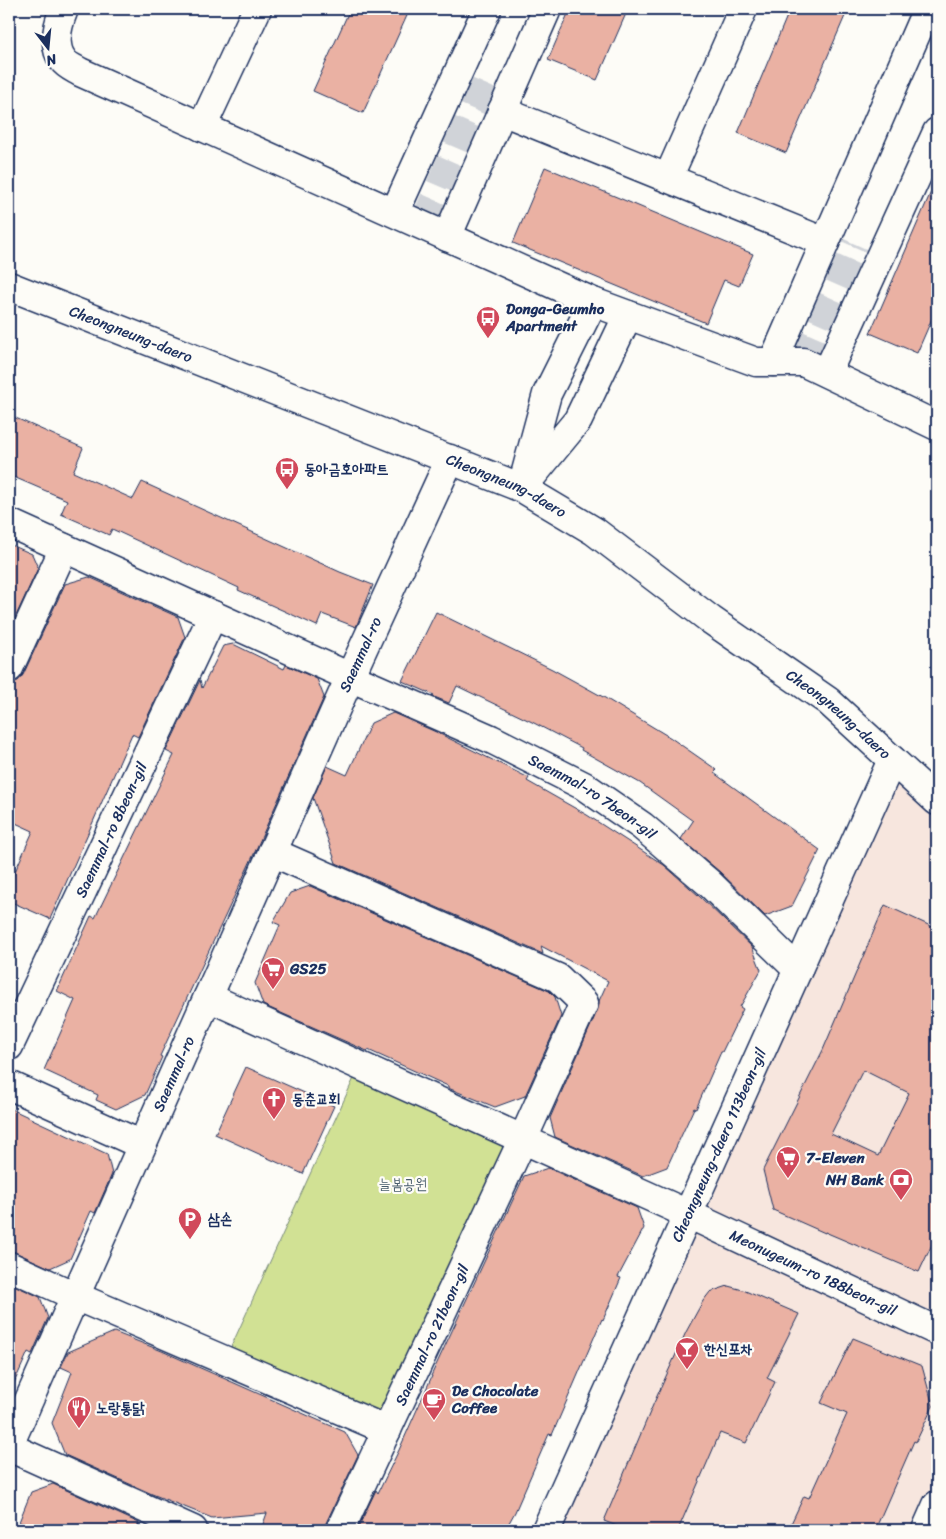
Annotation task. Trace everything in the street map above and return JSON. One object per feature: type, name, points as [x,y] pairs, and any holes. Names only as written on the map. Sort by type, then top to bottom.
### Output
[{"type":"street","points":[[64,9],[56,44],[63,61],[80,72],[593,302],[756,362],[803,362],[937,426]]},
{"type":"street","points":[[202,127],[257,9]]},
{"type":"street","points":[[395,212],[487,9]]},
{"type":"street","points":[[447,237],[547,9]]},
{"type":"street","points":[[668,178],[743,9]]},
{"type":"street","points":[[773,362],[927,9]]},
{"type":"street","points":[[502,111],[825,242]]},
{"type":"street","points":[[828,373],[937,132]]},
{"type":"street","name":"Cheongneung-daero","points":[[9,286],[522,488],[594,531],[711,620],[828,701],[937,800]]},
{"type":"street","points":[[522,488],[547,394],[593,302]]},
{"type":"street","points":[[522,488],[578,420],[628,314]]},
{"type":"street","name":"Saemmal-ro","points":[[9,1446],[350,677],[450,459]]},
{"type":"street","points":[[9,524],[350,677]]},
{"type":"street","points":[[9,668],[64,548]]},
{"type":"street","name":"Saemmal-ro 8beon-gil","points":[[9,1046],[213,615]]},
{"type":"street","name":"Saemmal-ro 7beon-gil","points":[[350,677],[491,739],[584,786],[642,826],[702,877],[798,970]]},
{"type":"street","name":"Cheongneung-daero 113beon-gil","points":[[546,1530],[892,760]]},
{"type":"street","name":"Saemmal-ro 21beon-gil","points":[[272,852],[558,978],[584,1003],[524,1139],[340,1530]]},
{"type":"street","points":[[208,997],[688,1214]]},
{"type":"street","points":[[9,1085],[142,1145]]},
{"type":"street","name":"Meonugeum-ro 188beon-gil","points":[[688,1214],[937,1331]]},
{"type":"street","points":[[9,1266],[387,1430]]},
{"type":"street","points":[[9,1446],[192,1530]]},
{"type":"street","points":[[926,1530],[937,1505]]},
{"type":"shaded area","points":[[892,760],[937,800],[937,1530],[541,1530]]},
{"type":"green space","name":"늘봄공원","points":[[360,1065],[523,1139],[387,1430],[225,1360]]},
{"type":"building","points":[[350,9],[410,9],[363,113],[313,91]]},
{"type":"building","points":[[570,9],[628,9],[597,80],[548,60]]},
{"type":"building","points":[[790,9],[848,9],[786,153],[738,133]]},
{"type":"building","points":[[545,167],[753,254],[739,286],[724,280],[706,323],[513,243]]},
{"type":"building","points":[[937,178],[937,307],[917,353],[870,333]]},
{"type":"building","points":[[9,415],[83,448],[73,472],[133,499],[142,482],[340,572],[373,585],[356,627],[322,614],[317,626],[112,529],[109,535],[61,514],[67,500],[9,475]]},
{"type":"building","points":[[9,544],[32,554],[38,568],[9,631]]},
{"type":"building","points":[[89,577],[178,617],[185,637],[138,737],[132,734],[50,919],[9,901],[9,885],[33,831],[9,820],[9,683],[18,681],[23,675],[65,584]]},
{"type":"building","points":[[436,612],[552,669],[671,738],[717,770],[714,773],[820,850],[792,906],[765,916],[720,872],[681,839],[693,821],[640,783],[581,750],[582,748],[457,686],[449,703],[402,681]]},
{"type":"building","points":[[233,644],[284,669],[286,665],[317,679],[324,697],[254,854],[160,1056],[162,1057],[145,1095],[116,1109],[96,1100],[98,1095],[44,1070],[75,1000],[57,991],[91,916],[95,918],[174,755],[166,751],[200,680],[202,688],[223,646]]},
{"type":"building","points":[[393,713],[529,778],[527,781],[587,815],[664,865],[752,947],[761,970],[740,1007],[743,1009],[667,1167],[643,1176],[555,1137],[550,1118],[598,1009],[599,1001],[608,981],[541,946],[543,954],[336,863],[313,798],[327,766],[347,775],[371,723]]},
{"type":"building","points":[[310,886],[549,991],[555,997],[561,1016],[525,1096],[495,1107],[448,1088],[448,1086],[368,1050],[263,1005],[255,983],[280,925],[273,922],[290,893]]},
{"type":"building","points":[[885,905],[937,929],[937,1234],[919,1272],[773,1210],[763,1170],[823,1050]],"holes":[[[863,1070],[909,1093],[878,1156],[831,1134]]]},
{"type":"building","name":"동춘교회","points":[[246,1067],[334,1106],[303,1174],[215,1134]]},
{"type":"building","points":[[9,1108],[107,1154],[112,1174],[95,1213],[91,1211],[70,1259],[50,1268],[9,1251]]},
{"type":"building","points":[[548,1168],[637,1208],[644,1228],[618,1277],[621,1278],[603,1320],[552,1435],[549,1434],[515,1512],[505,1530],[357,1530],[376,1490],[378,1493],[399,1450],[431,1376],[524,1176]]},
{"type":"building","points":[[9,1283],[40,1297],[48,1318],[32,1354],[28,1352],[9,1394]]},
{"type":"building","points":[[728,1286],[743,1290],[799,1314],[767,1378],[775,1382],[746,1443],[720,1433],[678,1530],[627,1530],[604,1521],[686,1332],[710,1292]]},
{"type":"building","points":[[114,1332],[162,1351],[345,1432],[358,1455],[326,1523],[325,1530],[261,1530],[267,1513],[212,1518],[152,1494],[65,1455],[52,1423],[72,1372],[61,1367],[68,1352]]},
{"type":"building","points":[[853,1338],[922,1366],[933,1406],[916,1442],[914,1441],[875,1530],[788,1530],[804,1496],[809,1498],[847,1414],[821,1403]]},
{"type":"building","points":[[53,1484],[139,1523],[136,1530],[38,1530],[19,1522],[31,1492]]},
{"type":"tunnel","points":[[423,225],[488,76]]},
{"type":"tunnel","points":[[803,362],[855,244]]},
{"type":"place","name":"Donga-Geumho Apartment","points":[[488,339]]},
{"type":"place","name":"동아금호아파트","points":[[287,490]]},
{"type":"place","name":"GS25","points":[[273,990]]},
{"type":"place","name":"동춘교회","points":[[274,1120]]},
{"type":"place","name":"7-Eleven","points":[[788,1179]]},
{"type":"place","name":"NH Bank","points":[[901,1201]]},
{"type":"place","name":"삼손","points":[[190,1240]]},
{"type":"place","name":"한신포차","points":[[687,1370]]},
{"type":"place","name":"De Chocolate Coffee","points":[[434,1421]]},
{"type":"place","name":"노랑통닭","points":[[79,1429]]}]
